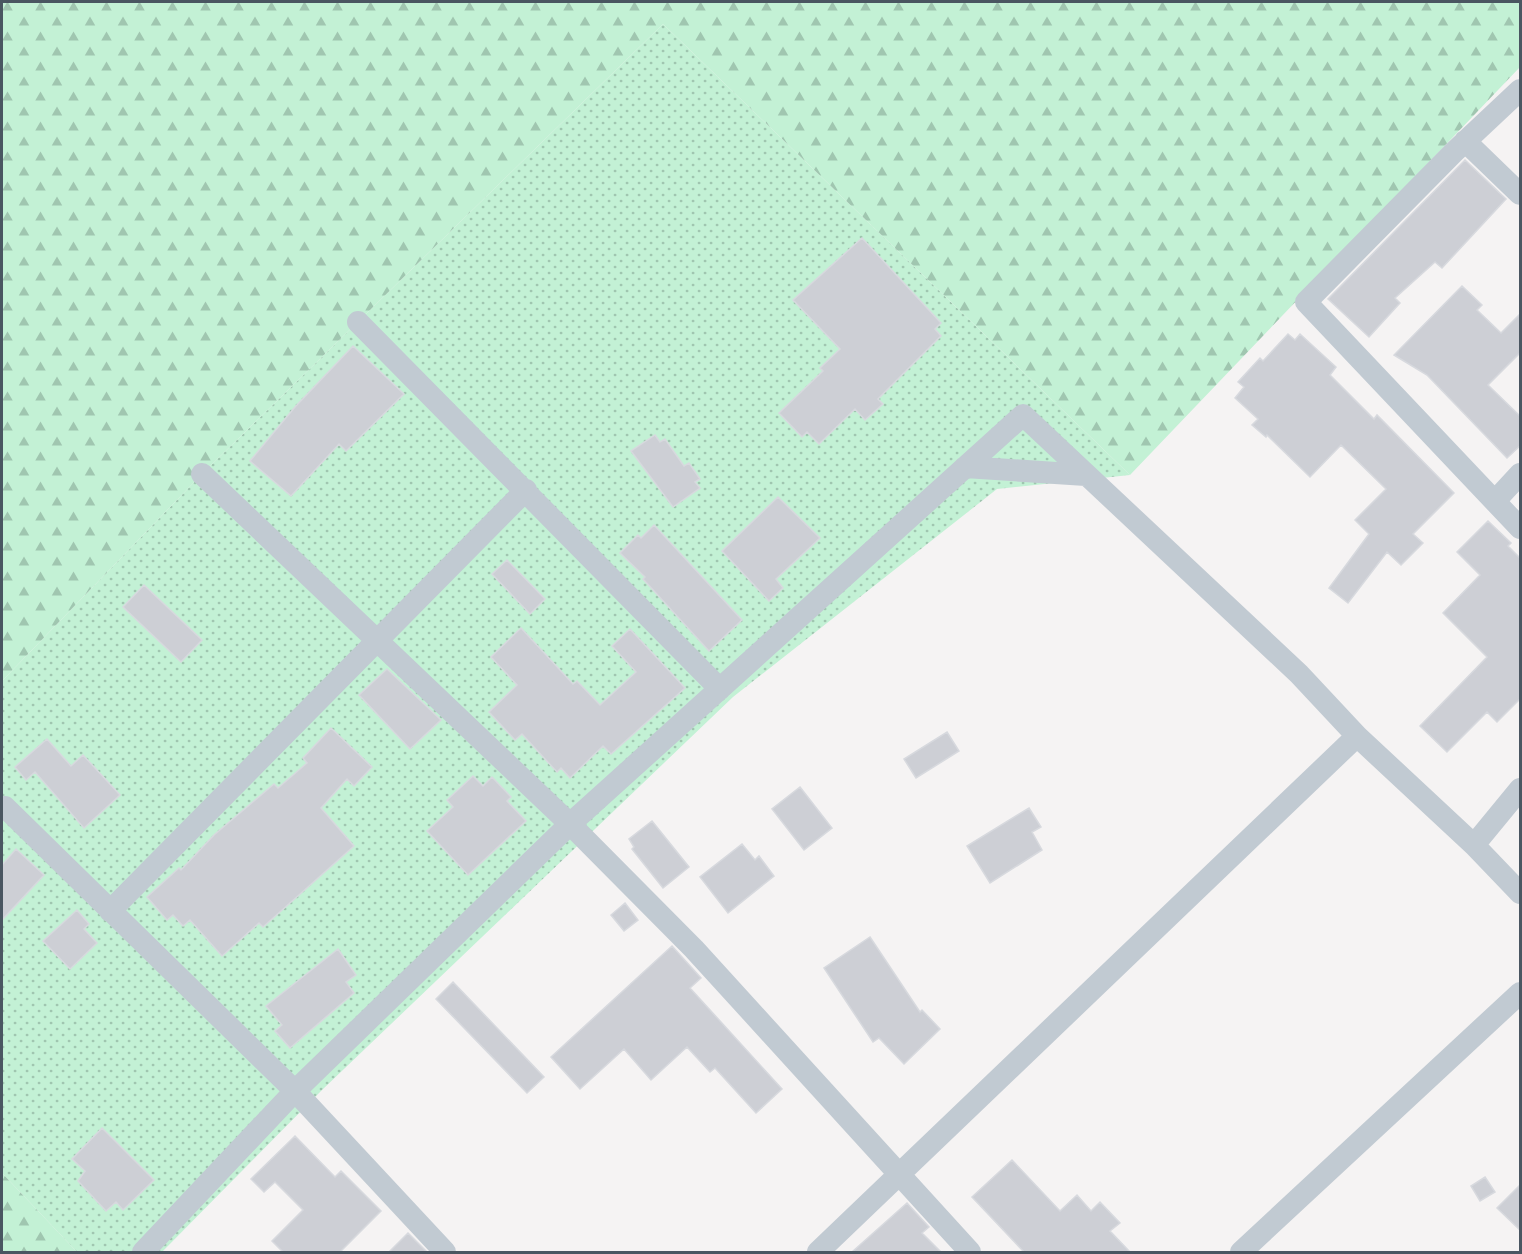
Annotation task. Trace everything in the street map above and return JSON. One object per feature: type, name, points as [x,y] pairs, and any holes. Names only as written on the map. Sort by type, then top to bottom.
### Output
[{"type":"street","points":[[1521,90],[1465,141],[1306,302],[1521,528]]},
{"type":"street","points":[[1465,141],[1521,194]]},
{"type":"street","points":[[358,322],[720,689]]},
{"type":"street","points":[[142,1252],[295,1091],[570,824],[1023,415],[1299,674],[1357,736],[1474,845],[1521,893]]},
{"type":"street","points":[[965,467],[1086,475]]},
{"type":"street","points":[[202,474],[570,824],[694,949],[970,1252]]},
{"type":"street","points":[[1495,501],[1521,474]]},
{"type":"street","points":[[110,911],[526,490]]},
{"type":"street","points":[[818,1252],[1357,736]]},
{"type":"street","points":[[1474,845],[1521,789]]},
{"type":"street","points":[[5,807],[295,1091],[445,1252]]},
{"type":"street","points":[[1241,1252],[1521,993]]},
{"type":"green space","points":[[2,2],[1520,2],[1520,67],[1130,475],[663,24],[202,474],[2,681]]},
{"type":"green space","points":[[663,24],[1130,475],[997,489],[733,697],[322,1090],[162,1252],[77,1252],[2,1173],[2,681],[202,474]]},
{"type":"green space","points":[[2,1173],[77,1252],[2,1252]]},
{"type":"building","points":[[1465,160],[1506,199],[1442,268],[1435,262],[1395,298],[1400,303],[1369,337],[1328,299]]},
{"type":"building","points":[[862,238],[941,323],[935,329],[941,336],[878,399],[883,404],[865,420],[855,409],[819,444],[807,432],[802,437],[779,413],[823,371],[820,368],[840,349],[793,300]]},
{"type":"building","points":[[1462,286],[1482,305],[1477,310],[1501,333],[1521,313],[1521,352],[1488,385],[1521,417],[1521,445],[1507,458],[1427,375],[1394,355]]},
{"type":"building","points":[[1288,334],[1295,340],[1300,334],[1336,367],[1330,375],[1374,419],[1377,415],[1454,493],[1413,534],[1423,543],[1401,565],[1387,552],[1348,603],[1329,588],[1369,534],[1355,520],[1386,489],[1341,445],[1310,477],[1267,435],[1266,437],[1252,425],[1258,419],[1235,398],[1244,387],[1238,382],[1260,358],[1263,361]]},
{"type":"building","points":[[353,346],[404,394],[346,451],[339,444],[291,496],[250,461],[295,407]]},
{"type":"building","points":[[655,435],[660,442],[665,439],[684,466],[689,463],[700,479],[695,482],[700,488],[673,507],[631,451]]},
{"type":"building","points":[[778,497],[820,538],[776,579],[783,588],[769,601],[722,551]]},
{"type":"building","points":[[1488,521],[1511,543],[1508,546],[1521,559],[1521,698],[1497,722],[1487,712],[1447,752],[1420,726],[1487,657],[1443,613],[1480,575],[1457,552]]},
{"type":"building","points":[[654,525],[742,620],[709,651],[643,579],[645,577],[620,553],[638,535],[641,538]]},
{"type":"building","points":[[507,560],[545,599],[530,614],[492,574]]},
{"type":"building","points":[[144,585],[202,640],[181,662],[123,607]]},
{"type":"building","points":[[521,628],[573,684],[577,681],[600,705],[636,672],[612,646],[630,629],[685,688],[611,754],[603,746],[570,778],[561,768],[557,772],[522,734],[515,740],[489,712],[517,685],[491,657]]},
{"type":"building","points":[[387,669],[441,720],[410,749],[359,695]]},
{"type":"building","points":[[331,728],[372,767],[354,786],[347,779],[321,808],[354,846],[263,927],[259,923],[222,956],[190,920],[183,926],[173,915],[167,920],[147,897],[179,868],[181,870],[214,835],[274,784],[278,788],[307,763],[303,758]]},
{"type":"building","points":[[947,732],[959,751],[916,778],[904,759]]},
{"type":"building","points":[[47,739],[71,766],[83,755],[120,795],[84,828],[35,772],[26,780],[15,767]]},
{"type":"building","points":[[473,776],[483,786],[492,777],[511,797],[507,801],[526,821],[468,875],[427,831],[453,807],[447,800]]},
{"type":"building","points":[[800,787],[832,828],[804,850],[772,809]]},
{"type":"building","points":[[1029,808],[1041,827],[1032,832],[1042,850],[990,883],[967,846]]},
{"type":"building","points":[[652,821],[689,867],[663,888],[632,849],[634,847],[629,839]]},
{"type":"building","points":[[742,844],[755,860],[759,856],[774,876],[728,913],[700,877]]},
{"type":"building","points":[[16,849],[44,875],[2,920],[2,865]]},
{"type":"building","points":[[625,903],[638,920],[624,931],[611,915]]},
{"type":"building","points":[[77,910],[89,924],[84,929],[97,943],[70,969],[43,941]]},
{"type":"building","points":[[870,937],[920,1012],[922,1010],[940,1029],[904,1064],[879,1038],[873,1042],[824,968]]},
{"type":"building","points":[[672,946],[701,978],[690,988],[782,1089],[756,1113],[715,1068],[710,1072],[687,1047],[651,1080],[624,1049],[580,1089],[551,1057]]},
{"type":"building","points":[[338,949],[356,975],[346,982],[354,993],[290,1048],[275,1031],[282,1025],[266,1006]]},
{"type":"building","points":[[453,982],[544,1077],[527,1093],[436,999]]},
{"type":"building","points":[[102,1128],[154,1180],[123,1210],[116,1202],[106,1211],[78,1181],[85,1171],[72,1159]]},
{"type":"building","points":[[295,1136],[335,1177],[341,1171],[381,1211],[340,1252],[283,1252],[272,1241],[303,1210],[275,1182],[264,1192],[251,1179]]},
{"type":"building","points":[[1012,1160],[1060,1211],[1077,1195],[1091,1211],[1100,1202],[1120,1223],[1110,1231],[1130,1252],[1024,1252],[972,1197]]},
{"type":"building","points":[[1485,1177],[1495,1192],[1480,1201],[1471,1186]]},
{"type":"building","points":[[1521,1184],[1521,1231],[1497,1208]]},
{"type":"building","points":[[907,1203],[929,1227],[922,1233],[941,1252],[852,1252]]},
{"type":"building","points":[[408,1233],[427,1252],[389,1252]]}]
